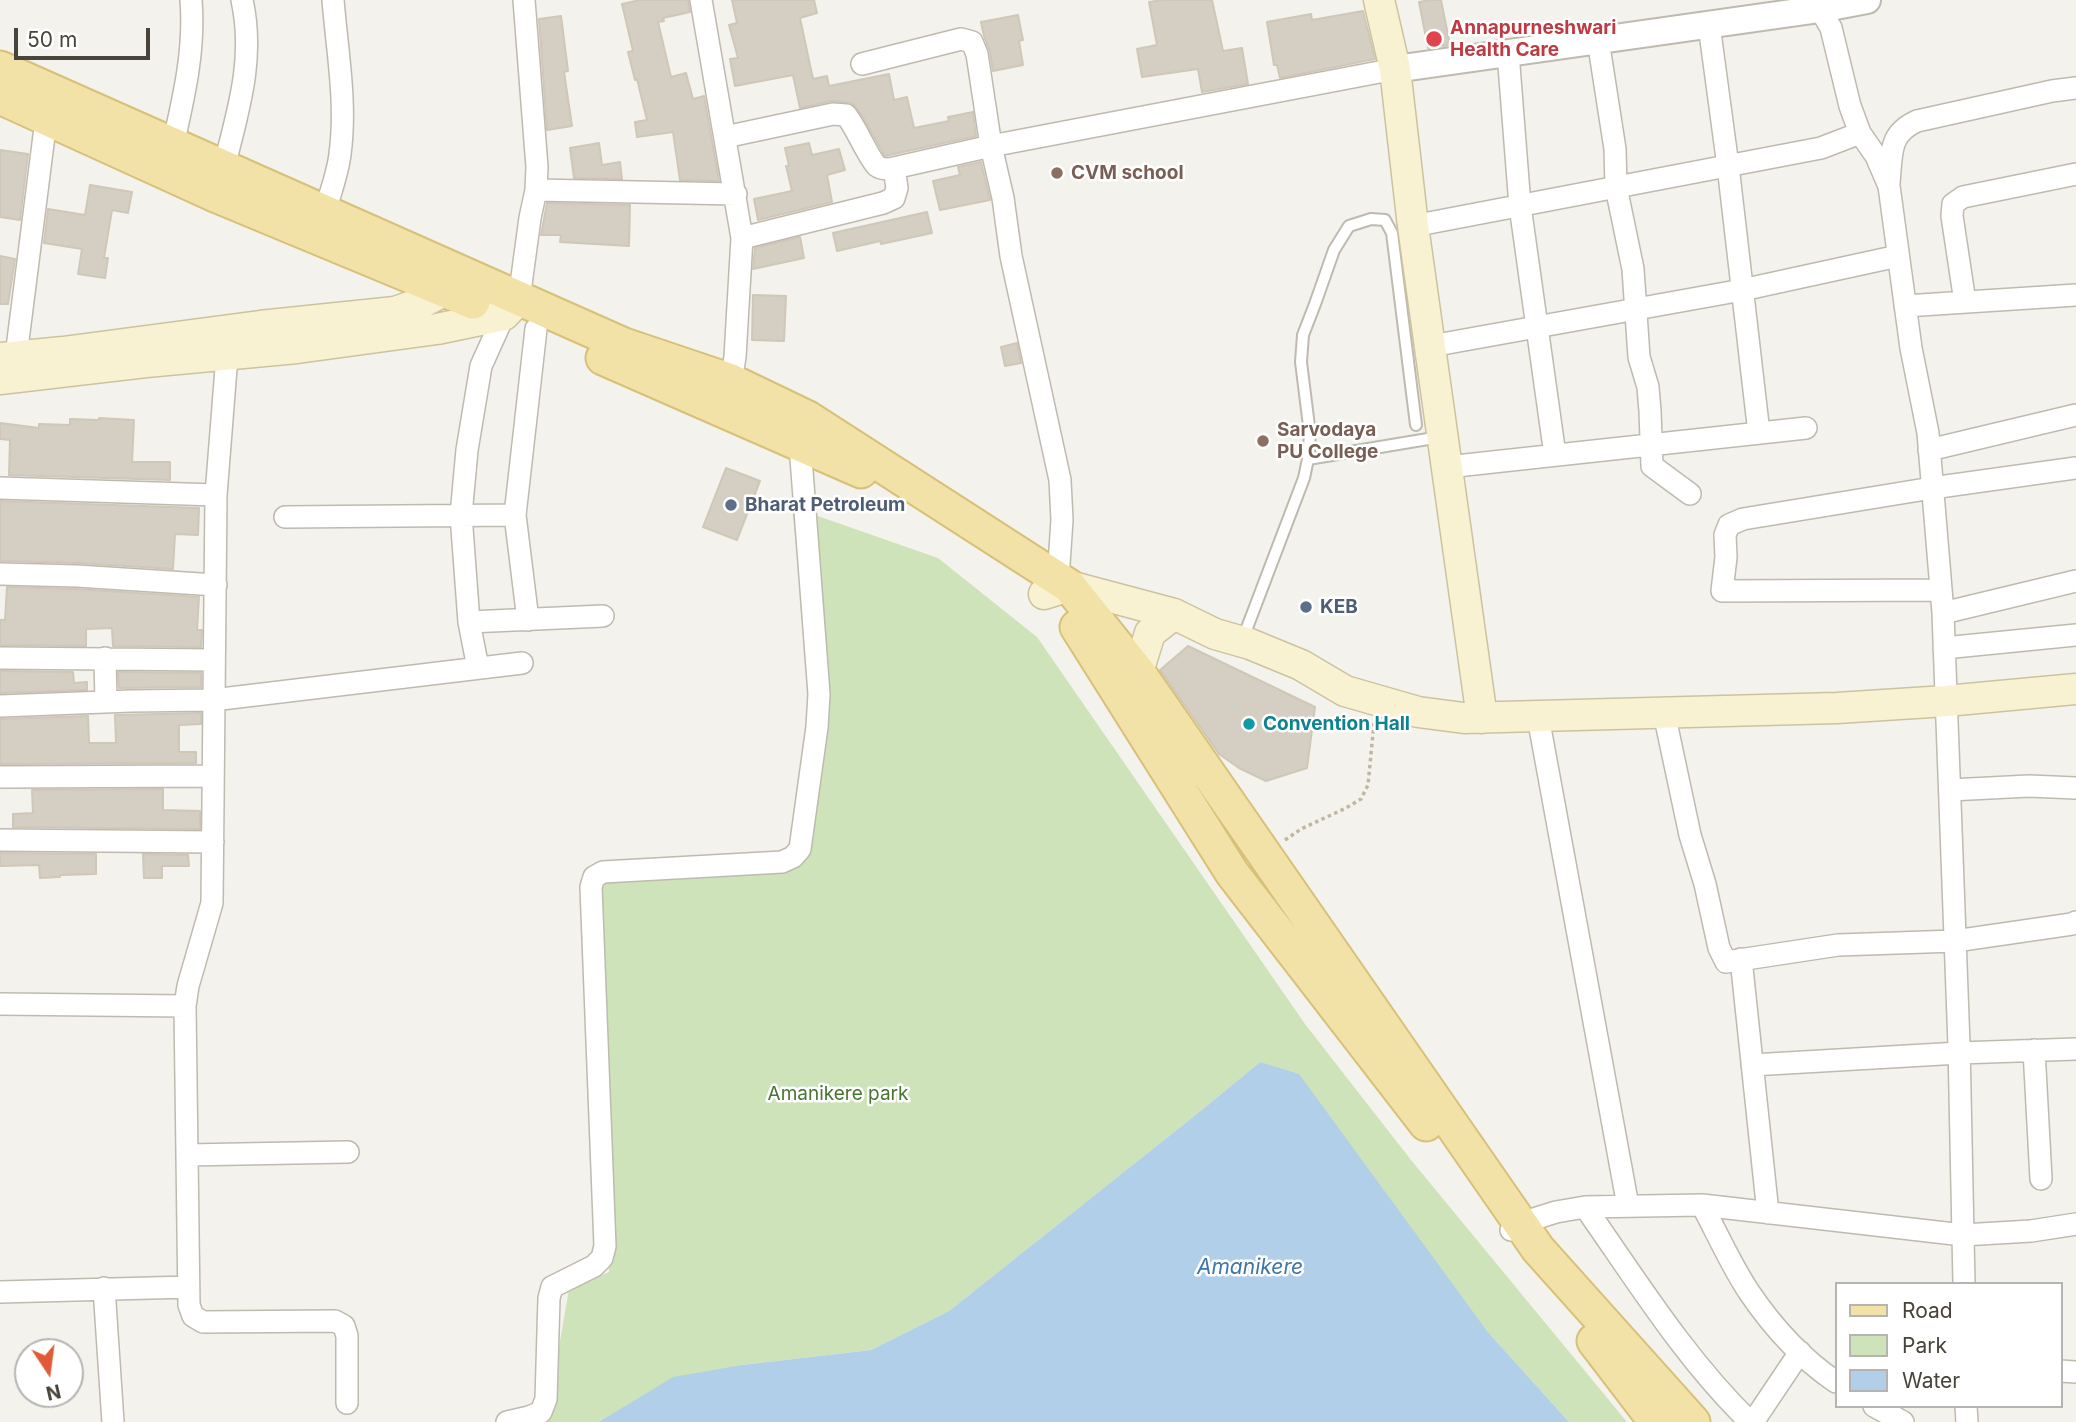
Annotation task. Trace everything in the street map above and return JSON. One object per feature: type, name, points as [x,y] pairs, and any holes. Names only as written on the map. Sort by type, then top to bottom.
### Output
[{"type":"main road","points":[[1379,0],[1395,69],[1413,226],[1431,346],[1429,431],[1447,467],[1482,719]]},
{"type":"main road","points":[[0,68],[50,106],[318,239],[453,282]]},
{"type":"main road","points":[[0,97],[50,106],[173,145],[324,212],[453,282],[511,307],[731,381],[808,418],[1057,586],[1138,672],[1265,855],[1515,1228],[1656,1422]]},
{"type":"main road","points":[[5,364],[146,362],[228,343],[394,312],[421,303],[453,282]]},
{"type":"main road","points":[[511,307],[536,329],[865,473],[1057,586],[1174,614],[1215,634],[1301,665],[1346,691],[1418,712],[1482,719],[1837,708],[2076,689]]},
{"type":"main road","points":[[228,343],[359,340],[437,329],[511,307]]},
{"type":"main road","points":[[1057,586],[1056,602],[1084,637],[1232,873],[1515,1228],[1538,1249],[1693,1422]]},
{"type":"main road","points":[[1138,672],[1150,633],[1174,614]]},
{"type":"street","points":[[173,145],[189,75],[193,23],[191,0]]},
{"type":"street","points":[[224,167],[246,78],[248,43],[243,0]]},
{"type":"street","points":[[324,212],[340,155],[341,102],[333,0]]},
{"type":"street","points":[[478,668],[469,622],[461,515],[467,450],[481,366],[511,307],[536,190],[537,167],[524,0]]},
{"type":"street","points":[[701,0],[742,237],[735,358],[731,381]]},
{"type":"street","points":[[725,137],[833,114],[846,115],[876,165],[884,169],[894,168],[991,146],[1395,69],[1867,0]]},
{"type":"street","points":[[1819,5],[1831,28],[1850,106],[1860,133],[1876,156],[1889,186]]},
{"type":"street","points":[[1709,24],[1759,433]]},
{"type":"street","points":[[862,64],[961,39],[972,42],[977,54],[1011,256],[1060,480],[1062,520],[1057,586]]},
{"type":"street","points":[[1598,40],[1615,149],[1616,187],[1633,269],[1639,357],[1648,387],[1652,466],[1690,494]]},
{"type":"street","points":[[1508,53],[1520,206],[1555,455]]},
{"type":"street","points":[[1964,1282],[1959,1053],[1943,613],[1929,450],[1905,306],[1889,186],[1895,138],[1903,128],[1917,121],[2076,88]]},
{"type":"street","points":[[5,364],[50,106]]},
{"type":"street","points":[[1413,226],[1821,148],[1860,133]]},
{"type":"street","points":[[742,237],[883,203],[894,198],[898,188],[894,168]]},
{"type":"street","points":[[1965,302],[1952,216],[1953,204],[1963,197],[2076,174]]},
{"type":"street","points":[[536,190],[736,194]]},
{"type":"street","points":[[1431,346],[1742,290],[1898,256]]},
{"type":"street","points":[[1905,306],[2076,295]]},
{"type":"street","points":[[528,620],[515,515],[536,329]]},
{"type":"street","points":[[228,343],[216,495],[212,903],[188,986],[185,1006],[188,1304],[193,1316],[203,1322],[335,1321],[344,1326],[347,1336],[347,1403]]},
{"type":"street","points":[[1929,450],[2076,415]]},
{"type":"street","points":[[1447,467],[1806,428]]},
{"type":"street","points":[[507,1422],[529,1418],[541,1412],[545,1399],[549,1298],[552,1287],[594,1266],[602,1258],[605,1246],[591,887],[594,877],[603,872],[782,862],[793,857],[800,849],[819,694],[800,445]]},
{"type":"street","points":[[1941,590],[1722,591],[1726,558],[1725,535],[1729,525],[1743,519],[2076,468]]},
{"type":"street","points":[[0,488],[216,495]]},
{"type":"street","points":[[285,517],[515,515]]},
{"type":"street","points":[[0,574],[216,585]]},
{"type":"street","points":[[1943,613],[2076,581]]},
{"type":"street","points":[[469,622],[603,617]]},
{"type":"street","points":[[1944,648],[2076,635]]},
{"type":"street","points":[[0,658],[213,660]]},
{"type":"street","points":[[106,658],[106,702]]},
{"type":"street","points":[[0,706],[213,700],[522,663]]},
{"type":"street","points":[[1664,713],[1690,835],[1726,962],[1838,945],[1955,941],[2076,922]]},
{"type":"street","points":[[1538,717],[1628,1206]]},
{"type":"street","points":[[0,777],[213,776]]},
{"type":"street","points":[[1950,790],[2029,786],[2076,788]]},
{"type":"street","points":[[0,840],[213,842]]},
{"type":"street","points":[[1741,958],[1768,1213]]},
{"type":"street","points":[[0,1004],[185,1006]]},
{"type":"street","points":[[1752,1065],[2076,1049]]},
{"type":"street","points":[[2034,1051],[2041,1179]]},
{"type":"street","points":[[187,1156],[348,1152]]},
{"type":"street","points":[[1515,1228],[1556,1212],[1585,1207],[1702,1205],[1963,1235],[2031,1231],[2076,1224]]},
{"type":"street","points":[[1702,1205],[1748,1291],[1782,1335],[1834,1381]]},
{"type":"street","points":[[1585,1207],[1682,1346],[1724,1397],[1751,1422],[1800,1352]]},
{"type":"street","points":[[0,1292],[188,1287]]},
{"type":"street","points":[[104,1288],[113,1422]]},
{"type":"street","points":[[1878,1408],[1903,1422]]},
{"type":"lane","points":[[1242,642],[1304,478],[1308,459],[1310,435],[1301,362],[1303,335],[1334,250],[1349,226],[1371,219],[1385,219],[1392,233],[1429,431],[1308,459]]},
{"type":"path","points":[[1265,855],[1301,829],[1360,799],[1368,785],[1373,728],[1381,701]]},
{"type":"green space","name":"Amanikere park","points":[[792,507],[938,558],[1037,637],[1305,1024],[1411,1160],[1627,1422],[1569,1422],[1487,1331],[1260,1062],[949,1311],[871,1350],[742,1365],[599,1422],[546,1422],[569,1289],[609,1272],[586,870],[795,859],[821,776]]},
{"type":"water","name":"Amanikere","points":[[1260,1062],[1299,1074],[1487,1331],[1569,1422],[599,1422],[673,1377],[742,1365],[871,1350],[949,1311]]},
{"type":"building","points":[[640,0],[688,0],[690,12],[663,18],[664,21],[658,22],[671,77],[686,73],[693,99],[704,96],[719,181],[680,180],[673,132],[637,137],[635,122],[647,120],[628,52],[633,51],[622,4]]},
{"type":"building","points":[[732,0],[814,0],[817,13],[800,18],[813,79],[827,76],[829,86],[889,74],[894,100],[907,97],[914,128],[949,121],[948,117],[973,112],[976,136],[885,156],[852,103],[831,101],[800,108],[793,75],[735,86],[730,59],[738,58],[729,25],[737,23]]},
{"type":"building","points":[[1212,0],[1223,51],[1242,48],[1248,84],[1202,92],[1198,69],[1142,77],[1137,49],[1157,45],[1149,2]]},
{"type":"building","points":[[1441,0],[1450,45],[1428,48],[1419,2]]},
{"type":"building","points":[[1363,11],[1375,59],[1280,78],[1277,65],[1274,65],[1267,22],[1311,14],[1312,20]]},
{"type":"building","points":[[1018,15],[1023,40],[1019,41],[1023,65],[993,71],[981,22]]},
{"type":"building","points":[[561,16],[568,71],[564,72],[572,126],[547,130],[539,19]]},
{"type":"building","points":[[599,143],[602,165],[620,162],[622,179],[574,178],[570,148]]},
{"type":"building","points":[[809,143],[812,155],[839,149],[845,170],[827,175],[832,202],[758,220],[754,199],[792,191],[785,148]]},
{"type":"building","points":[[0,150],[28,154],[20,220],[0,217]]},
{"type":"building","points":[[981,162],[990,200],[940,210],[933,181],[960,175],[958,167]]},
{"type":"building","points":[[90,185],[132,192],[128,213],[112,210],[104,258],[108,258],[105,278],[78,274],[82,249],[44,243],[48,209],[85,215]]},
{"type":"building","points":[[547,203],[630,205],[629,246],[560,242],[561,235],[541,235]]},
{"type":"building","points":[[927,212],[932,233],[837,251],[833,233]]},
{"type":"building","points":[[800,237],[804,258],[753,269],[755,248]]},
{"type":"building","points":[[0,256],[15,259],[8,304],[0,304]]},
{"type":"building","points":[[753,295],[786,296],[784,341],[752,340]]},
{"type":"building","points":[[1017,343],[1021,363],[1005,366],[1001,347]]},
{"type":"building","points":[[70,419],[134,420],[132,462],[170,462],[170,480],[9,475],[10,440],[0,439],[0,423],[39,428],[39,424],[70,425]]},
{"type":"building","points":[[726,468],[760,481],[737,540],[703,527]]},
{"type":"building","points":[[0,501],[199,508],[198,535],[175,534],[173,569],[0,561]]},
{"type":"building","points":[[7,587],[199,597],[197,630],[202,630],[201,647],[113,646],[112,628],[86,629],[86,646],[0,645],[0,620],[5,620]]},
{"type":"building","name":"Convention Hall","points":[[1188,646],[1315,707],[1307,768],[1266,781],[1239,768],[1219,754],[1160,670]]},
{"type":"building","points":[[0,671],[73,672],[74,683],[87,682],[87,690],[0,693]]},
{"type":"building","points":[[118,672],[201,673],[201,687],[119,688]]},
{"type":"building","points":[[201,713],[201,724],[179,725],[179,752],[196,752],[196,763],[0,764],[0,719],[88,716],[89,743],[116,743],[115,715]]},
{"type":"building","points":[[163,789],[163,810],[200,811],[200,829],[13,827],[13,814],[33,813],[32,790]]},
{"type":"building","points":[[0,853],[96,854],[96,874],[40,878],[39,865],[0,866]]},
{"type":"building","points":[[143,854],[188,855],[189,866],[162,866],[162,878],[144,878]]},
{"type":"place","name":"Annapurneshwari Health Care","points":[[1434,39]]},
{"type":"place","name":"CVM school","points":[[1057,173]]},
{"type":"place","name":"Sarvodaya PU College","points":[[1263,441]]},
{"type":"place","name":"Bharat Petroleum","points":[[731,505]]},
{"type":"place","name":"KEB","points":[[1306,607]]},
{"type":"place","name":"Convention Hall","points":[[1249,724]]}]
